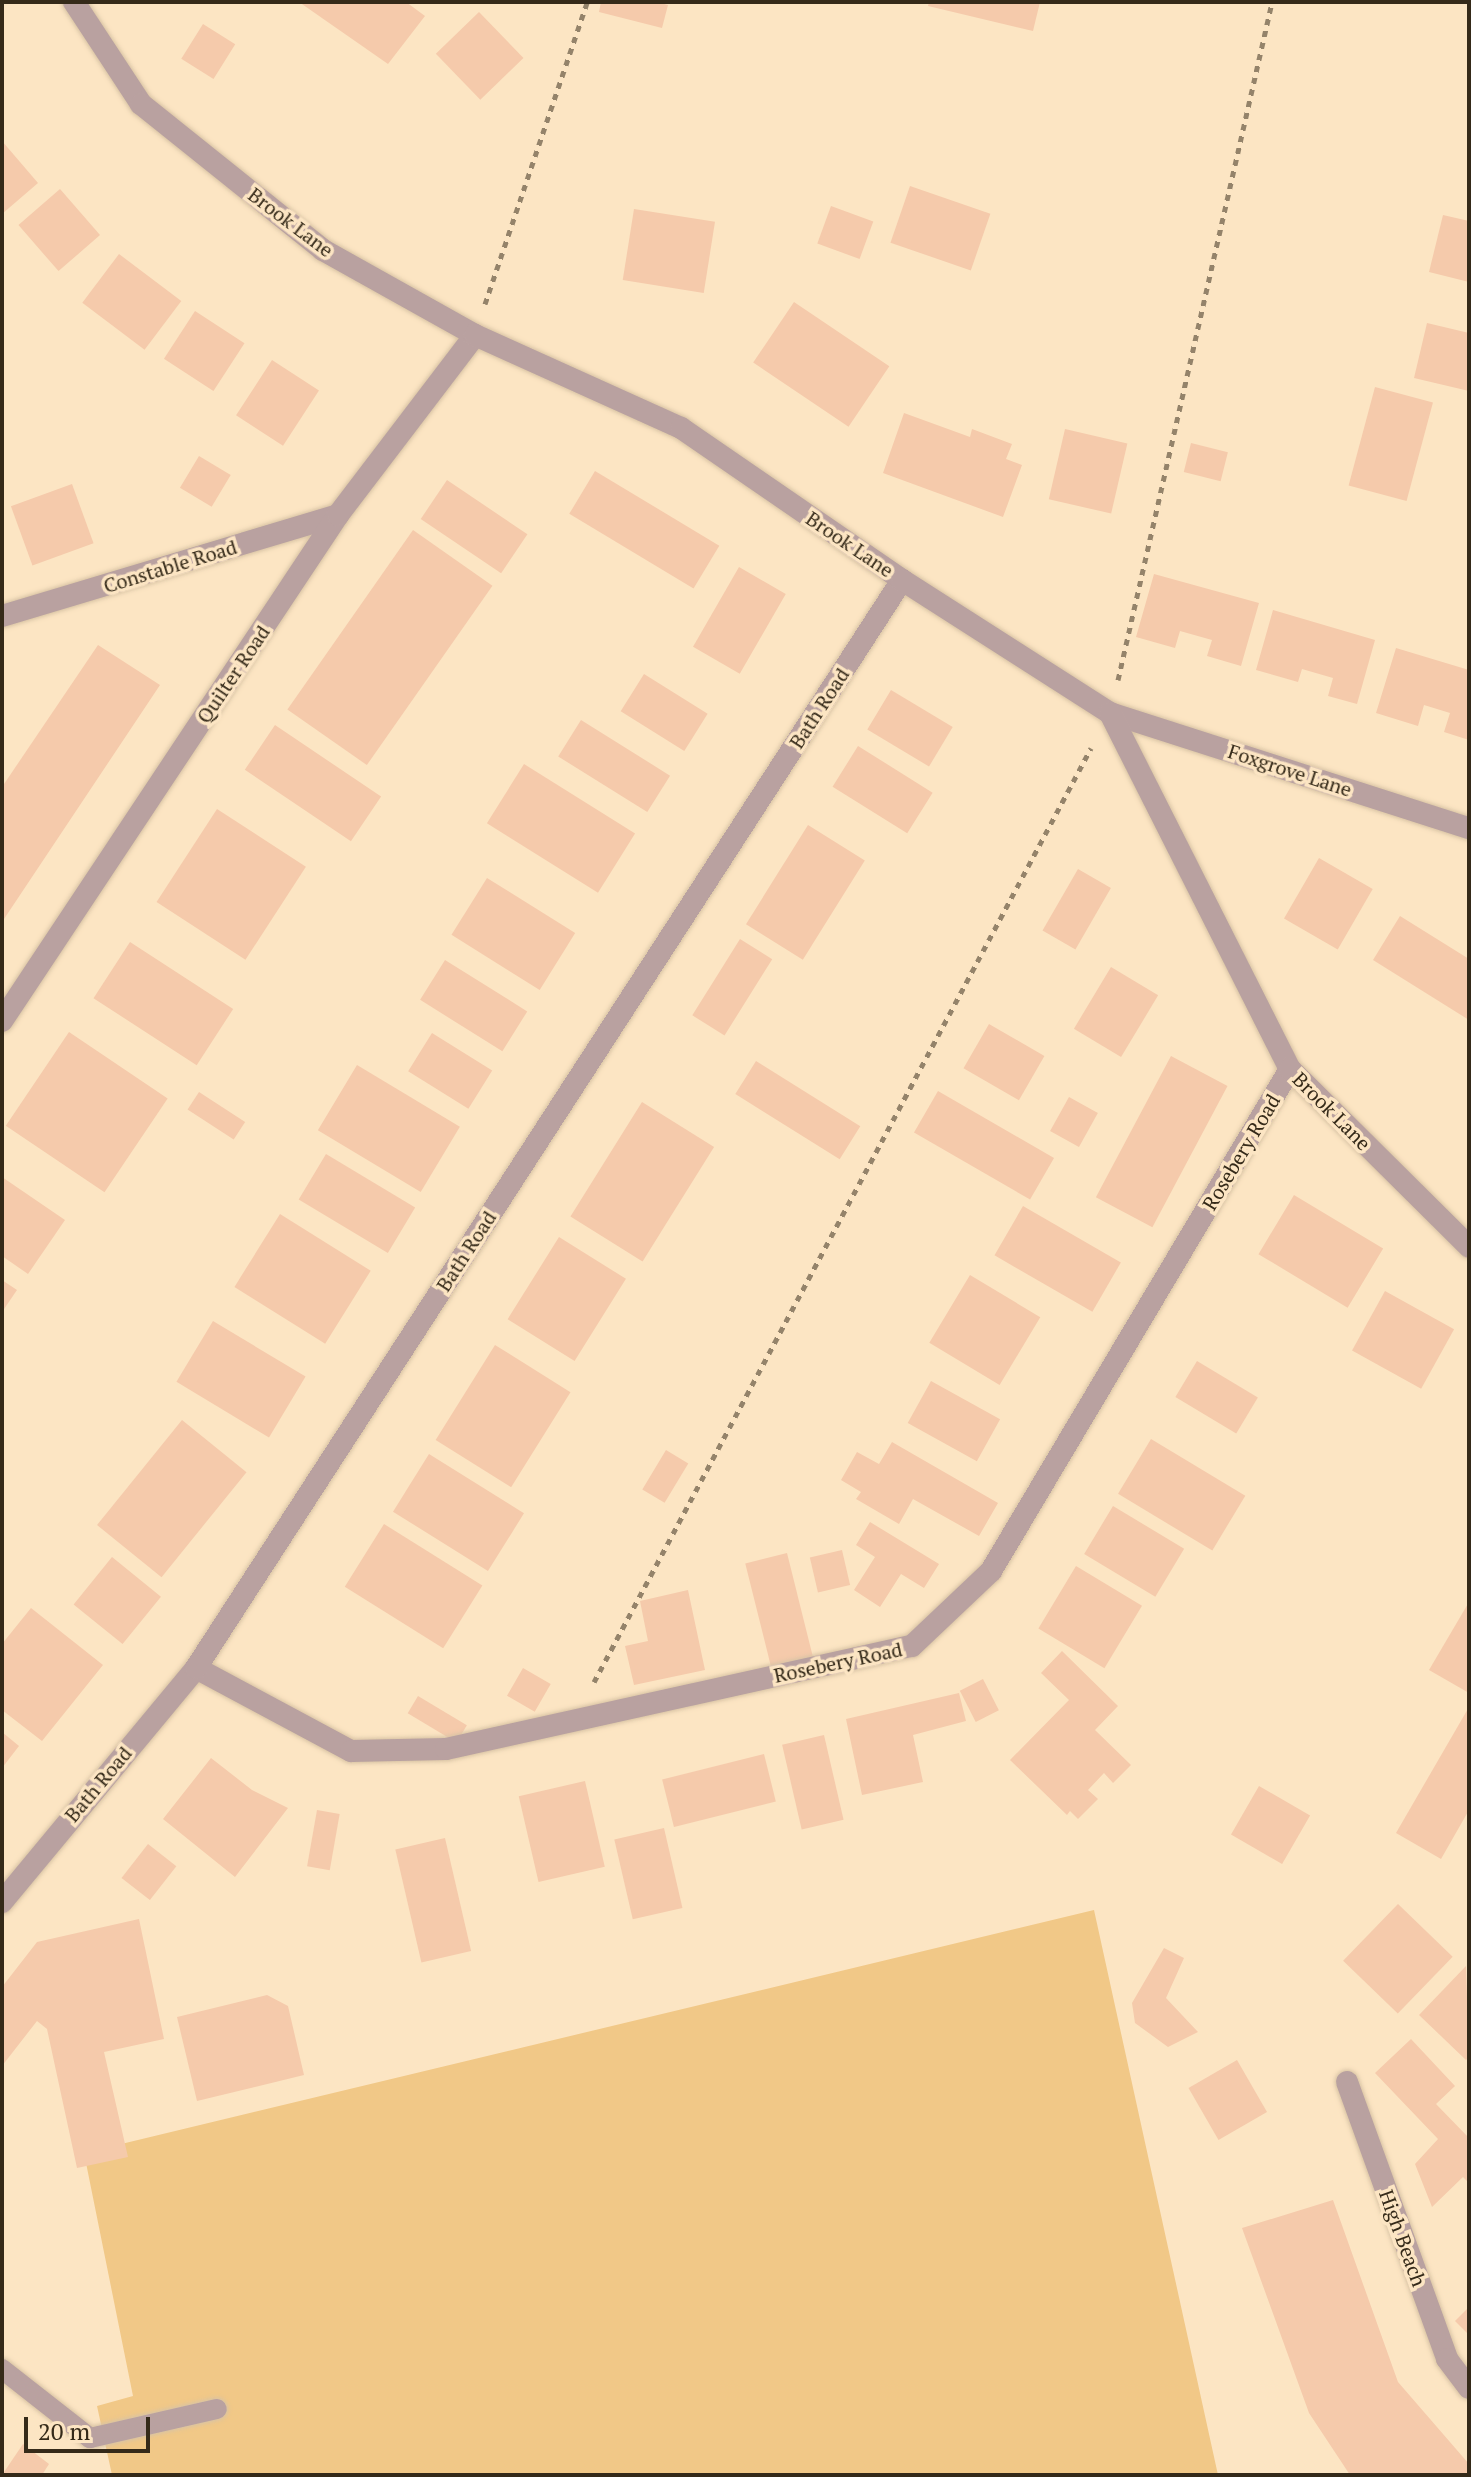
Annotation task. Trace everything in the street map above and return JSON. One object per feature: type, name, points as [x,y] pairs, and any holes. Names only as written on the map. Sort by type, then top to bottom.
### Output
[{"type":"street","name":"Brook Lane","points":[[74,2],[141,104],[323,250],[475,335],[681,428],[902,580],[1110,713],[1290,1069],[1469,1247]]},
{"type":"street","name":"Quilter Road","points":[[2,1021],[338,515],[475,335]]},
{"type":"street","name":"Constable Road","points":[[2,616],[338,515]]},
{"type":"street","name":"Bath Road","points":[[2,1902],[196,1668],[902,580]]},
{"type":"street","name":"Foxgrove Lane","points":[[1110,713],[1469,828]]},
{"type":"street","name":"Rosebery Road","points":[[196,1668],[351,1751],[446,1749],[912,1646],[991,1571],[1290,1069]]},
{"type":"street","name":"High Beach","points":[[1347,2082],[1447,2359],[1469,2388]]},
{"type":"lane","points":[[2,2369],[90,2438],[217,2409]]},
{"type":"path","points":[[475,335],[587,2]]},
{"type":"path","points":[[573,1720],[1110,713],[1272,2]]},
{"type":"shaded area","points":[[1094,1910],[1218,2475],[112,2475],[97,2406],[133,2396],[84,2153]]},
{"type":"building","points":[[299,2],[406,2],[425,16],[388,64]]},
{"type":"building","points":[[601,2],[657,2],[668,5],[662,28],[599,12]]},
{"type":"building","points":[[929,2],[1040,2],[1033,31],[928,6]]},
{"type":"building","points":[[479,12],[523,58],[480,100],[436,54]]},
{"type":"building","points":[[203,24],[235,44],[213,79],[181,59]]},
{"type":"building","points":[[2,141],[38,183],[2,214]]},
{"type":"building","points":[[910,186],[990,214],[971,270],[890,243]]},
{"type":"building","points":[[60,189],[100,235],[59,271],[18,225]]},
{"type":"building","points":[[831,206],[873,221],[860,259],[817,244]]},
{"type":"building","points":[[634,209],[715,222],[704,293],[623,280]]},
{"type":"building","points":[[1443,215],[1469,221],[1469,282],[1429,272]]},
{"type":"building","points":[[119,254],[181,301],[145,350],[82,303]]},
{"type":"building","points":[[794,302],[889,366],[849,427],[753,363]]},
{"type":"building","points":[[195,311],[244,343],[213,391],[164,359]]},
{"type":"building","points":[[1427,323],[1469,333],[1469,391],[1414,378]]},
{"type":"building","points":[[272,360],[319,390],[283,446],[236,415]]},
{"type":"building","points":[[1375,387],[1433,403],[1407,501],[1349,486]]},
{"type":"building","points":[[904,413],[970,437],[972,429],[1012,444],[1006,459],[1022,465],[1003,517],[883,473]]},
{"type":"building","points":[[1065,429],[1127,443],[1111,514],[1049,499]]},
{"type":"building","points":[[1191,443],[1228,452],[1221,481],[1184,472]]},
{"type":"building","points":[[199,456],[231,475],[212,507],[180,488]]},
{"type":"building","points":[[595,471],[719,546],[694,589],[569,514]]},
{"type":"building","points":[[447,480],[527,534],[501,573],[421,519]]},
{"type":"building","points":[[72,484],[94,543],[32,565],[11,506]]},
{"type":"building","points":[[413,530],[492,586],[367,765],[287,709]]},
{"type":"building","points":[[739,567],[786,594],[740,674],[693,647]]},
{"type":"building","points":[[1154,574],[1259,603],[1241,666],[1207,656],[1212,640],[1180,631],[1175,648],[1136,637]]},
{"type":"building","points":[[1273,610],[1375,640],[1357,704],[1328,696],[1333,678],[1302,669],[1298,682],[1256,670]]},
{"type":"building","points":[[98,645],[160,685],[2,922],[2,787]]},
{"type":"building","points":[[1396,648],[1469,670],[1469,740],[1444,732],[1450,713],[1424,705],[1418,726],[1376,713]]},
{"type":"building","points":[[644,674],[708,714],[684,751],[621,711]]},
{"type":"building","points":[[891,690],[953,727],[929,767],[867,729]]},
{"type":"building","points":[[581,720],[670,776],[647,812],[558,756]]},
{"type":"building","points":[[275,725],[381,797],[351,841],[245,770]]},
{"type":"building","points":[[858,746],[933,793],[907,833],[833,787]]},
{"type":"building","points":[[524,764],[635,833],[598,893],[487,823]]},
{"type":"building","points":[[217,809],[306,867],[245,960],[157,902]]},
{"type":"building","points":[[808,825],[865,861],[803,960],[746,924]]},
{"type":"building","points":[[1319,858],[1373,889],[1338,950],[1284,919]]},
{"type":"building","points":[[1078,869],[1111,888],[1075,949],[1042,930]]},
{"type":"building","points":[[487,878],[575,933],[540,990],[451,935]]},
{"type":"building","points":[[1400,916],[1469,959],[1469,1020],[1373,960]]},
{"type":"building","points":[[740,939],[772,959],[725,1035],[692,1015]]},
{"type":"building","points":[[130,942],[233,1009],[197,1065],[94,998]]},
{"type":"building","points":[[445,960],[527,1011],[502,1051],[420,1000]]},
{"type":"building","points":[[1111,967],[1158,995],[1121,1057],[1074,1029]]},
{"type":"building","points":[[989,1024],[1044,1056],[1019,1100],[964,1068]]},
{"type":"building","points":[[69,1032],[168,1099],[104,1192],[6,1126]]},
{"type":"building","points":[[432,1033],[492,1071],[468,1109],[408,1071]]},
{"type":"building","points":[[1171,1056],[1228,1086],[1152,1227],[1096,1197]]},
{"type":"building","points":[[756,1061],[860,1126],[840,1159],[735,1094]]},
{"type":"building","points":[[357,1065],[460,1127],[421,1192],[318,1130]]},
{"type":"building","points":[[938,1091],[1054,1158],[1030,1200],[914,1133]]},
{"type":"building","points":[[199,1092],[245,1122],[234,1140],[188,1110]]},
{"type":"building","points":[[1069,1097],[1098,1113],[1079,1147],[1050,1131]]},
{"type":"building","points":[[642,1102],[714,1147],[643,1262],[570,1216]]},
{"type":"building","points":[[326,1154],[415,1208],[388,1253],[299,1199]]},
{"type":"building","points":[[2,1177],[65,1220],[28,1274],[2,1256]]},
{"type":"building","points":[[1294,1195],[1383,1249],[1348,1308],[1258,1254]]},
{"type":"building","points":[[1023,1206],[1121,1262],[1092,1312],[994,1255]]},
{"type":"building","points":[[280,1214],[371,1271],[325,1344],[234,1287]]},
{"type":"building","points":[[559,1237],[626,1279],[575,1361],[508,1319]]},
{"type":"building","points":[[970,1275],[1040,1317],[1000,1385],[929,1343]]},
{"type":"building","points":[[2,1280],[17,1290],[2,1312]]},
{"type":"building","points":[[1385,1291],[1454,1329],[1421,1389],[1352,1350]]},
{"type":"building","points":[[213,1321],[306,1377],[269,1437],[176,1382]]},
{"type":"building","points":[[495,1345],[570,1392],[511,1487],[436,1440]]},
{"type":"building","points":[[1197,1361],[1258,1398],[1236,1434],[1175,1397]]},
{"type":"building","points":[[931,1381],[1000,1419],[977,1461],[908,1423]]},
{"type":"building","points":[[182,1420],[247,1472],[162,1577],[97,1525]]},
{"type":"building","points":[[1151,1439],[1245,1496],[1212,1551],[1118,1494]]},
{"type":"building","points":[[892,1442],[998,1503],[979,1536],[913,1499],[899,1524],[856,1499],[861,1492],[841,1480],[857,1452],[879,1464]]},
{"type":"building","points":[[666,1450],[688,1463],[665,1503],[642,1489]]},
{"type":"building","points":[[429,1454],[524,1513],[488,1571],[393,1512]]},
{"type":"building","points":[[1113,1506],[1184,1549],[1155,1597],[1084,1554]]},
{"type":"building","points":[[870,1522],[939,1564],[924,1588],[901,1574],[880,1607],[854,1590],[875,1557],[856,1545]]},
{"type":"building","points":[[384,1524],[482,1585],[443,1648],[345,1587]]},
{"type":"building","points":[[842,1550],[850,1585],[818,1593],[810,1557]]},
{"type":"building","points":[[787,1553],[813,1659],[772,1669],[745,1563]]},
{"type":"building","points":[[112,1557],[161,1597],[123,1644],[74,1604]]},
{"type":"building","points":[[1076,1566],[1142,1606],[1104,1668],[1038,1629]]},
{"type":"building","points":[[688,1590],[705,1670],[634,1685],[625,1646],[648,1641],[640,1601]]},
{"type":"building","points":[[1469,1602],[1469,1693],[1429,1670]]},
{"type":"building","points":[[31,1608],[103,1665],[42,1741],[2,1710],[2,1644]]},
{"type":"building","points":[[1062,1651],[1118,1706],[1095,1730],[1131,1765],[1113,1783],[1104,1773],[1088,1790],[1098,1799],[1078,1819],[1070,1811],[1067,1815],[1010,1760],[1069,1700],[1041,1673]]},
{"type":"building","points":[[523,1668],[551,1684],[535,1712],[507,1696]]},
{"type":"building","points":[[983,1679],[999,1710],[976,1722],[960,1691]]},
{"type":"building","points":[[959,1693],[966,1721],[913,1735],[923,1782],[862,1795],[846,1719]]},
{"type":"building","points":[[418,1696],[467,1725],[457,1743],[408,1713]]},
{"type":"building","points":[[1469,1707],[1469,1810],[1441,1859],[1396,1833]]},
{"type":"building","points":[[2,1732],[19,1746],[2,1768]]},
{"type":"building","points":[[824,1735],[844,1820],[802,1829],[782,1745]]},
{"type":"building","points":[[764,1754],[776,1802],[674,1827],[662,1779]]},
{"type":"building","points":[[211,1758],[252,1790],[288,1808],[235,1877],[163,1819]]},
{"type":"building","points":[[585,1781],[605,1867],[539,1882],[519,1796]]},
{"type":"building","points":[[1259,1786],[1310,1816],[1282,1864],[1231,1834]]},
{"type":"building","points":[[317,1810],[340,1814],[330,1870],[307,1866]]},
{"type":"building","points":[[664,1828],[682,1908],[633,1919],[614,1839]]},
{"type":"building","points":[[445,1838],[471,1951],[421,1962],[395,1849]]},
{"type":"building","points":[[148,1844],[176,1866],[150,1900],[122,1878]]},
{"type":"building","points":[[1398,1904],[1453,1957],[1398,2014],[1343,1961]]},
{"type":"building","points":[[139,1919],[164,2039],[104,2052],[128,2157],[77,2168],[47,2029],[37,2021],[2,2066],[2,1987],[37,1942]]},
{"type":"building","points":[[1164,1948],[1184,1958],[1166,1998],[1198,2032],[1168,2047],[1135,2023],[1132,2003]]},
{"type":"building","points":[[1466,1966],[1469,2057],[1466,2060],[1419,2015]]},
{"type":"building","points":[[267,1995],[288,2006],[304,2075],[197,2101],[177,2017]]},
{"type":"building","points":[[1411,2039],[1455,2086],[1436,2104],[1469,2138],[1469,2183],[1463,2177],[1432,2207],[1415,2164],[1438,2139],[1375,2073]]},
{"type":"building","points":[[1237,2060],[1267,2112],[1219,2140],[1189,2088]]},
{"type":"building","points":[[1333,2200],[1398,2382],[1469,2464],[1469,2475],[1350,2475],[1309,2413],[1242,2228]]},
{"type":"building","points":[[1469,2307],[1469,2335],[1455,2321]]},
{"type":"building","points":[[23,2444],[49,2464],[42,2475],[2,2475]]}]
